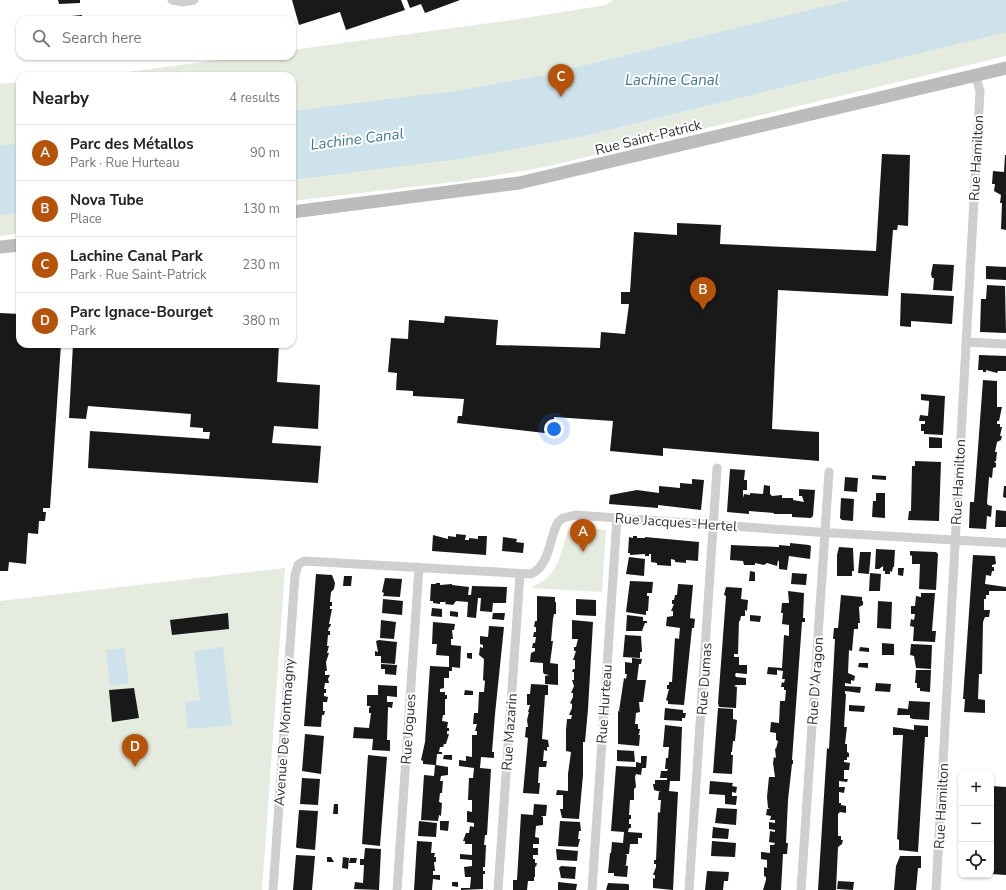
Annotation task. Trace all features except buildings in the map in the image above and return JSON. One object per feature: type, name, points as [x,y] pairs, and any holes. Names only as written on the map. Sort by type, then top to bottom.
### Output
[{"type":"main road","name":"Rue Saint-Patrick","points":[[296,211],[519,183],[975,74],[1006,68]]},
{"type":"main road","points":[[0,247],[16,245]]},
{"type":"street","points":[[172,0],[183,2],[194,0]]},
{"type":"street","name":"Rue Hamilton","points":[[936,890],[980,91],[975,74]]},
{"type":"street","points":[[966,342],[1006,344]]},
{"type":"street","name":"Rue Dumas","points":[[689,890],[717,468]]},
{"type":"street","name":"Rue D'Aragon","points":[[801,890],[829,472]]},
{"type":"street","name":"Rue Jacques-Hertel","points":[[295,575],[298,565],[310,561],[531,574],[539,570],[544,562],[556,527],[563,518],[576,515],[1006,543]]},
{"type":"street","name":"Rue Hurteau","points":[[592,890],[617,518]]},
{"type":"street","name":"Rue Jogues","points":[[397,890],[419,567]]},
{"type":"street","name":"Rue Mazarin","points":[[498,890],[520,574]]},
{"type":"street","name":"Avenue De Montmagny","points":[[273,890],[295,575]]},
{"type":"shaded area","points":[[614,0],[1006,0],[1006,56],[545,167],[462,181],[296,201],[296,72],[127,72],[219,60],[296,60],[296,49],[519,19],[606,5]]},
{"type":"shaded area","points":[[16,82],[16,234],[0,236],[0,84]]},
{"type":"shaded area","points":[[574,527],[606,530],[602,592],[532,588],[532,586],[541,583],[553,571],[560,556],[568,531]]},
{"type":"shaded area","points":[[285,568],[262,890],[0,890],[0,601]]},
{"type":"water","name":"Lachine Canal","points":[[851,0],[1006,0],[1006,32],[584,136],[466,158],[296,179],[296,111],[456,91],[545,75]]},
{"type":"water","points":[[16,144],[16,213],[0,215],[0,146]]},
{"type":"water","points":[[223,647],[232,725],[188,729],[185,702],[200,700],[194,651]]},
{"type":"water","points":[[124,648],[129,683],[110,686],[106,650]]},
{"type":"place","name":"Lachine Canal Park","points":[[561,97]]},
{"type":"place","name":"Nova Tube","points":[[703,310]]},
{"type":"place","name":"Parc des Métallos","points":[[583,552]]},
{"type":"place","name":"Parc Ignace-Bourget","points":[[135,767]]}]
